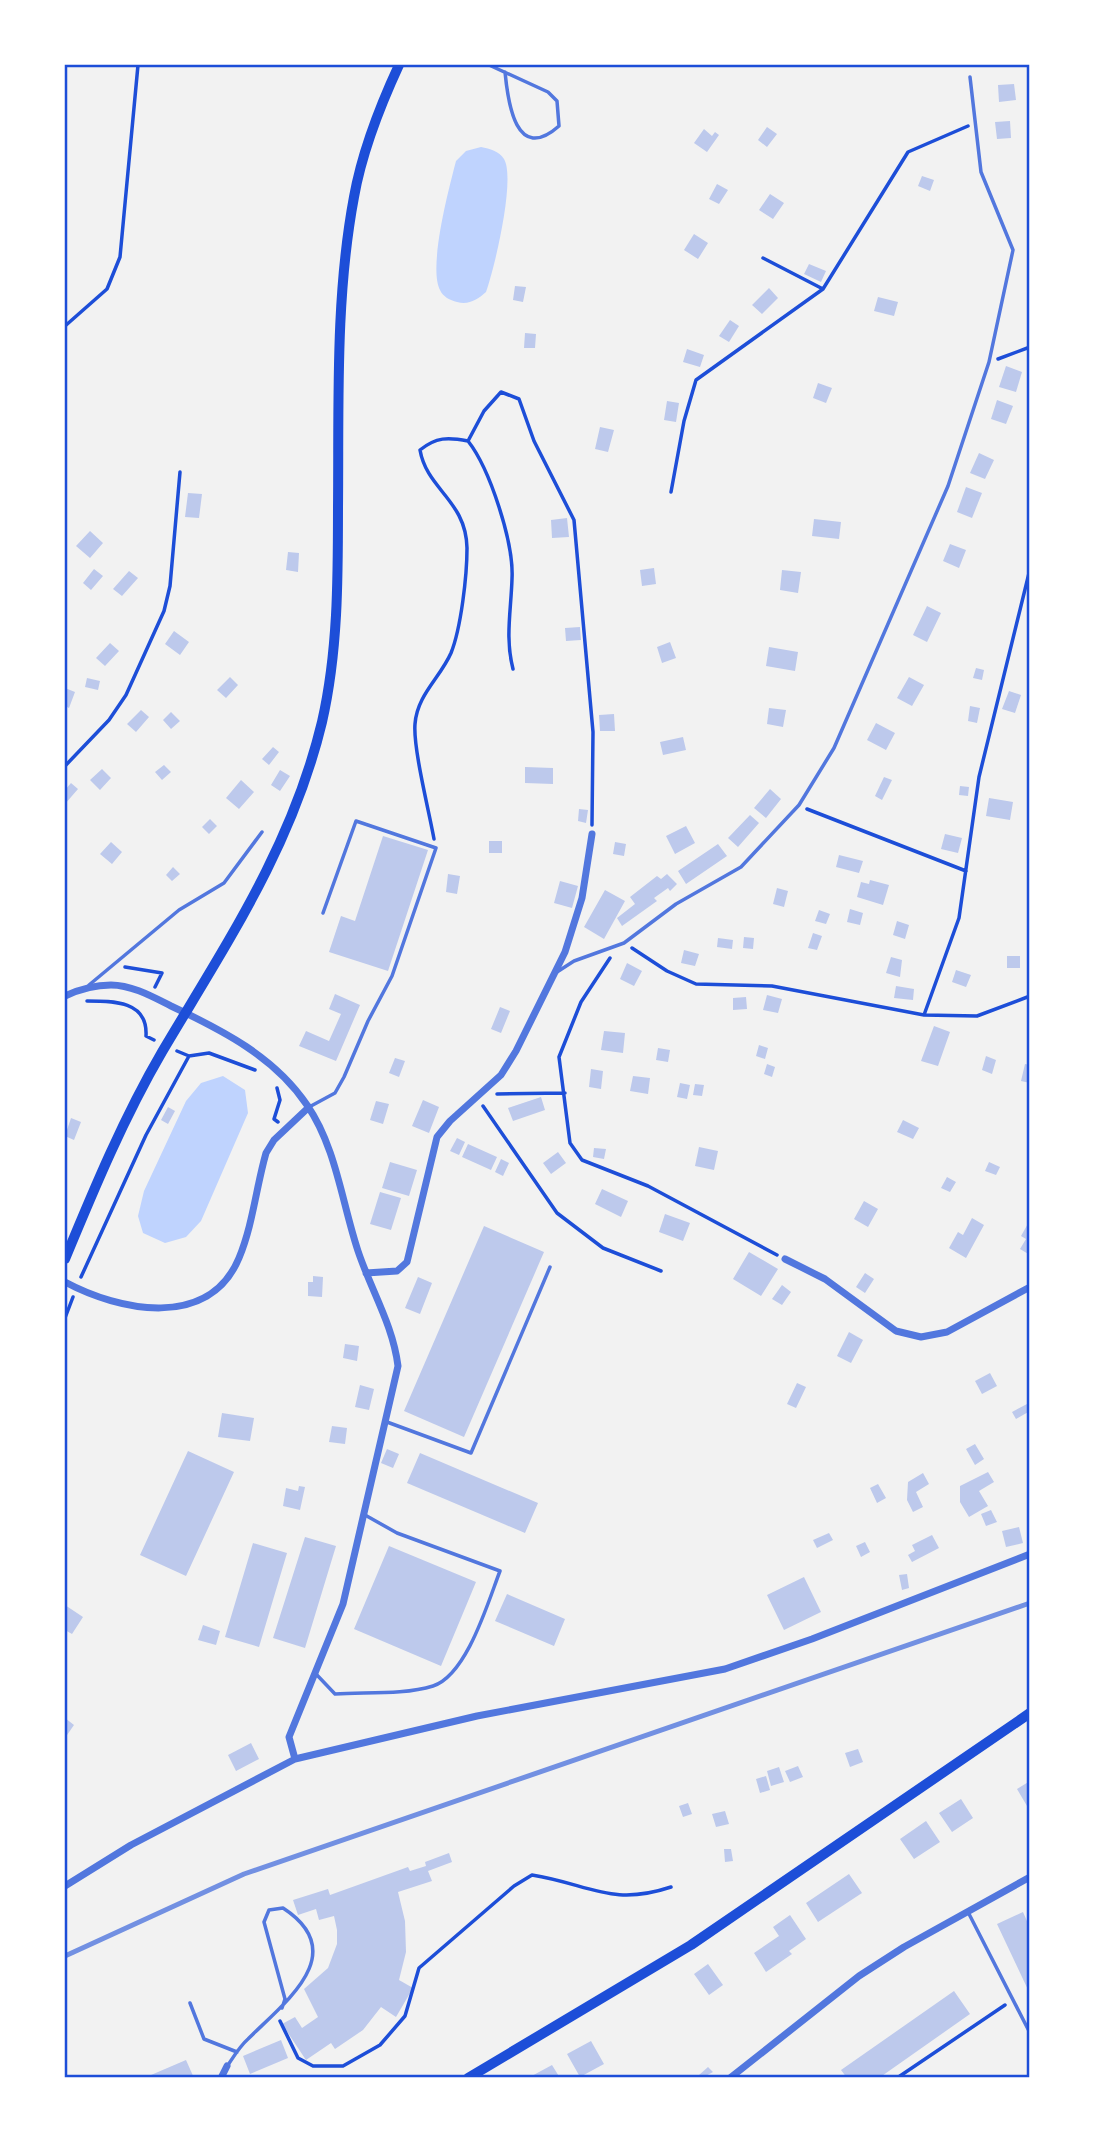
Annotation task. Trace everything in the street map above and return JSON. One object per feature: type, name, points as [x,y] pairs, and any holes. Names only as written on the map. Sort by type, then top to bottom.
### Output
[{"type":"main road","points":[[65,1259],[111,1155],[166,1045],[271,866],[297,801],[321,722],[332,661],[337,607],[340,363],[354,195],[367,146],[399,65]]},
{"type":"main road","points":[[468,2078],[691,1945],[1030,1713]]},
{"type":"street","points":[[366,1272],[397,1271],[405,1266],[437,1137],[450,1121],[502,1075],[555,974],[582,898],[592,834]]},
{"type":"street","points":[[65,996],[87,987],[114,985],[142,993],[222,1031],[291,1083],[309,1107],[326,1144],[366,1272],[395,1341],[398,1366],[343,1604],[289,1737],[295,1759]]},
{"type":"street","points":[[65,1282],[103,1299],[155,1310],[176,1308],[209,1294],[238,1261],[266,1153],[286,1128],[309,1107]]},
{"type":"street","points":[[785,1259],[825,1279],[896,1331],[920,1337],[947,1332],[1030,1287]]},
{"type":"street","points":[[65,1886],[143,1839],[295,1759],[477,1716],[725,1669],[812,1639],[1029,1555]]},
{"type":"street","points":[[730,2078],[859,1976],[967,1910],[1030,1877]]},
{"type":"street","points":[[220,2078],[227,2066]]},
{"type":"lane","points":[[489,65],[505,72],[548,92],[557,102],[559,126],[549,135],[537,138],[525,136],[517,127],[507,95],[505,72]]},
{"type":"lane","points":[[555,974],[574,961],[624,943],[676,904],[741,867],[799,805],[834,748],[948,486],[989,362],[1013,250],[981,172],[973,124],[970,77]]},
{"type":"lane","points":[[309,1107],[335,1093],[344,1077],[368,1021],[392,976],[436,848],[356,821],[323,913]]},
{"type":"lane","points":[[87,987],[179,910],[225,883],[262,832]]},
{"type":"lane","points":[[385,1421],[471,1453],[550,1267]]},
{"type":"lane","points":[[314,1672],[335,1694],[432,1686],[447,1679],[466,1653],[500,1571],[397,1533],[363,1514]]},
{"type":"lane","points":[[227,2066],[237,2052],[282,2008],[306,1977],[314,1955],[313,1942],[306,1928],[283,1908],[269,1910],[264,1922],[285,1998],[282,2008]]},
{"type":"lane","points":[[967,1910],[1030,2034]]},
{"type":"lane","points":[[190,2003],[204,2039],[237,2052]]},
{"type":"path","points":[[65,326],[107,289],[120,257],[138,65]]},
{"type":"path","points":[[671,492],[684,421],[696,380],[823,289],[908,152],[973,124]]},
{"type":"path","points":[[763,258],[823,289]]},
{"type":"path","points":[[989,362],[1030,347]]},
{"type":"path","points":[[468,441],[484,411],[501,392],[519,399],[534,441],[574,520],[593,732],[592,834]]},
{"type":"path","points":[[436,848],[415,724],[422,697],[451,653],[467,551],[466,528],[456,506],[423,464],[420,450],[434,440],[452,438],[468,441],[484,468],[500,510],[512,576],[507,646],[513,670]]},
{"type":"path","points":[[65,766],[109,720],[126,695],[164,611],[170,586],[180,472]]},
{"type":"path","points":[[924,1015],[959,918],[979,777],[1030,569]]},
{"type":"path","points":[[799,805],[966,871]]},
{"type":"path","points":[[624,943],[667,971],[696,984],[772,986],[924,1015],[977,1016],[1030,996]]},
{"type":"path","points":[[618,946],[581,1002],[559,1057],[570,1143],[582,1160],[648,1186],[785,1259]]},
{"type":"path","points":[[76,1005],[108,1001],[124,1004],[143,1014],[147,1024],[146,1036],[189,1056],[209,1053],[261,1073]]},
{"type":"path","points":[[65,1318],[146,1135],[189,1056]]},
{"type":"path","points":[[276,1087],[280,1100],[274,1119],[286,1128]]},
{"type":"path","points":[[480,1096],[565,1093]]},
{"type":"path","points":[[480,1096],[556,1213],[603,1248],[661,1271]]},
{"type":"path","points":[[1029,1555],[1030,1524]]},
{"type":"path","points":[[276,2013],[298,2058],[313,2066],[342,2066],[380,2045],[405,2016],[419,1969],[513,1886],[532,1875],[621,1897],[646,1895],[671,1887]]},
{"type":"path","points":[[897,2078],[1014,1999]]},
{"type":"water","points":[[481,147],[497,152],[504,159],[507,170],[506,204],[486,292],[473,301],[461,303],[447,298],[440,290],[436,264],[438,246],[456,161],[466,151]]},
{"type":"water","points":[[223,1076],[245,1090],[248,1113],[201,1221],[186,1237],[165,1243],[143,1233],[138,1216],[144,1191],[186,1101],[201,1083]]},
{"type":"building","points":[[1014,84],[1016,100],[999,102],[998,85]]},
{"type":"building","points":[[1010,121],[1011,138],[997,139],[995,122]]},
{"type":"building","points":[[767,127],[777,134],[767,147],[758,140]]},
{"type":"building","points":[[704,129],[712,136],[715,132],[719,135],[707,152],[694,143]]},
{"type":"building","points":[[922,176],[934,180],[930,191],[918,186]]},
{"type":"building","points":[[717,184],[728,190],[719,204],[709,199]]},
{"type":"building","points":[[770,194],[784,203],[773,219],[759,210]]},
{"type":"building","points":[[694,234],[708,243],[698,259],[684,250]]},
{"type":"building","points":[[809,264],[826,271],[821,282],[804,274]]},
{"type":"building","points":[[515,286],[526,287],[523,302],[513,300]]},
{"type":"building","points":[[769,288],[778,298],[762,314],[752,305]]},
{"type":"building","points":[[878,297],[898,302],[894,316],[874,311]]},
{"type":"building","points":[[730,320],[739,326],[729,342],[719,336]]},
{"type":"building","points":[[525,333],[536,334],[535,348],[524,348]]},
{"type":"building","points":[[687,349],[704,355],[700,367],[683,362]]},
{"type":"building","points":[[1006,366],[1022,372],[1016,392],[999,387]]},
{"type":"building","points":[[818,383],[832,388],[826,403],[813,398]]},
{"type":"building","points":[[997,400],[1013,406],[1006,424],[991,419]]},
{"type":"building","points":[[667,401],[679,403],[676,422],[664,420]]},
{"type":"building","points":[[600,427],[614,430],[608,452],[595,449]]},
{"type":"building","points":[[979,453],[994,460],[985,479],[970,473]]},
{"type":"building","points":[[966,487],[982,493],[972,518],[957,512]]},
{"type":"building","points":[[188,493],[202,494],[199,518],[185,517]]},
{"type":"building","points":[[567,518],[569,537],[552,538],[551,520]]},
{"type":"building","points":[[814,519],[841,522],[839,539],[812,536]]},
{"type":"building","points":[[90,531],[103,543],[90,558],[76,546]]},
{"type":"building","points":[[950,544],[966,550],[959,568],[943,561]]},
{"type":"building","points":[[288,552],[299,553],[298,572],[286,570]]},
{"type":"building","points":[[654,568],[656,584],[642,586],[640,570]]},
{"type":"building","points":[[94,569],[103,576],[91,590],[83,583]]},
{"type":"building","points":[[782,570],[801,572],[798,593],[780,590]]},
{"type":"building","points":[[129,571],[138,578],[122,596],[113,589]]},
{"type":"building","points":[[927,606],[941,613],[927,642],[913,635]]},
{"type":"building","points":[[580,627],[581,640],[566,641],[565,628]]},
{"type":"building","points":[[174,631],[189,642],[180,655],[165,644]]},
{"type":"building","points":[[670,642],[676,658],[662,663],[657,647]]},
{"type":"building","points":[[110,643],[119,651],[105,666],[96,658]]},
{"type":"building","points":[[769,647],[798,652],[795,671],[766,666]]},
{"type":"building","points":[[976,668],[984,670],[982,680],[973,678]]},
{"type":"building","points":[[230,677],[238,685],[226,698],[217,690]]},
{"type":"building","points":[[909,677],[924,685],[912,706],[897,698]]},
{"type":"building","points":[[87,678],[100,681],[98,690],[85,687]]},
{"type":"building","points":[[65,688],[75,692],[69,708],[65,706]]},
{"type":"building","points":[[1009,691],[1021,695],[1015,713],[1002,709]]},
{"type":"building","points":[[970,706],[980,708],[977,723],[968,721]]},
{"type":"building","points":[[769,708],[786,710],[783,727],[767,724]]},
{"type":"building","points":[[141,710],[149,717],[136,732],[127,724]]},
{"type":"building","points":[[171,712],[180,721],[171,729],[163,720]]},
{"type":"building","points":[[614,714],[615,731],[600,731],[599,715]]},
{"type":"building","points":[[876,723],[895,733],[886,750],[867,740]]},
{"type":"building","points":[[683,737],[686,750],[663,755],[660,742]]},
{"type":"building","points":[[273,747],[279,752],[269,765],[262,759]]},
{"type":"building","points":[[164,765],[171,772],[162,780],[155,772]]},
{"type":"building","points":[[525,767],[553,768],[553,784],[525,783]]},
{"type":"building","points":[[102,769],[111,778],[100,790],[90,780]]},
{"type":"building","points":[[280,770],[290,776],[280,791],[271,785]]},
{"type":"building","points":[[884,777],[892,780],[882,800],[875,796]]},
{"type":"building","points":[[241,780],[254,792],[239,809],[226,798]]},
{"type":"building","points":[[71,783],[78,789],[65,804],[65,790]]},
{"type":"building","points":[[960,786],[969,787],[968,796],[959,795]]},
{"type":"building","points":[[770,789],[781,799],[766,818],[754,808]]},
{"type":"building","points":[[989,798],[1013,802],[1010,820],[986,816]]},
{"type":"building","points":[[579,809],[588,810],[586,823],[578,821]]},
{"type":"building","points":[[750,815],[759,823],[738,847],[728,838]]},
{"type":"building","points":[[210,819],[217,826],[209,834],[202,827]]},
{"type":"building","points":[[686,826],[695,843],[675,854],[666,836]]},
{"type":"building","points":[[945,834],[962,838],[958,853],[941,849]]},
{"type":"building","points":[[383,836],[428,850],[388,971],[329,952],[341,916],[355,921]]},
{"type":"building","points":[[489,841],[502,841],[502,853],[489,853]]},
{"type":"building","points":[[111,842],[122,852],[112,864],[100,854]]},
{"type":"building","points":[[615,842],[626,844],[624,856],[613,854]]},
{"type":"building","points":[[718,844],[727,856],[686,884],[678,871]]},
{"type":"building","points":[[839,855],[863,861],[859,873],[836,867]]},
{"type":"building","points":[[173,867],[180,874],[172,881],[166,875]]},
{"type":"building","points":[[448,874],[460,876],[457,894],[446,892]]},
{"type":"building","points":[[667,874],[677,884],[670,891],[668,888],[654,898],[657,901],[622,926],[617,918],[635,904],[630,897],[657,876],[661,879]]},
{"type":"building","points":[[870,880],[889,885],[883,905],[857,897],[861,882],[869,884]]},
{"type":"building","points":[[560,881],[578,886],[572,908],[554,903]]},
{"type":"building","points":[[777,888],[788,891],[784,907],[773,904]]},
{"type":"building","points":[[605,890],[625,901],[604,939],[584,927]]},
{"type":"building","points":[[850,909],[863,913],[860,925],[847,922]]},
{"type":"building","points":[[819,910],[830,914],[826,924],[815,921]]},
{"type":"building","points":[[897,921],[909,925],[905,939],[893,935]]},
{"type":"building","points":[[813,933],[822,936],[817,950],[808,948]]},
{"type":"building","points":[[744,937],[754,938],[753,949],[743,948]]},
{"type":"building","points":[[718,938],[733,940],[732,949],[717,947]]},
{"type":"building","points":[[684,950],[699,954],[695,966],[681,963]]},
{"type":"building","points":[[1007,956],[1020,956],[1020,968],[1007,968]]},
{"type":"building","points":[[891,957],[902,960],[900,977],[886,973]]},
{"type":"building","points":[[627,963],[642,971],[634,986],[620,979]]},
{"type":"building","points":[[956,970],[971,975],[966,987],[952,982]]},
{"type":"building","points":[[896,986],[914,989],[913,1000],[894,998]]},
{"type":"building","points":[[335,994],[360,1005],[336,1061],[299,1046],[306,1031],[329,1041],[341,1014],[329,1009]]},
{"type":"building","points":[[767,995],[782,999],[778,1013],[763,1010]]},
{"type":"building","points":[[746,997],[747,1009],[733,1010],[733,998]]},
{"type":"building","points":[[500,1007],[510,1011],[501,1033],[491,1029]]},
{"type":"building","points":[[934,1026],[950,1032],[938,1066],[921,1061]]},
{"type":"building","points":[[604,1031],[625,1033],[623,1053],[601,1050]]},
{"type":"building","points":[[759,1045],[768,1048],[765,1059],[756,1056]]},
{"type":"building","points":[[658,1048],[670,1050],[668,1062],[656,1060]]},
{"type":"building","points":[[986,1056],[996,1060],[992,1074],[982,1070]]},
{"type":"building","points":[[395,1058],[405,1061],[399,1077],[389,1073]]},
{"type":"building","points":[[767,1064],[775,1067],[772,1077],[764,1074]]},
{"type":"building","points":[[1025,1064],[1030,1065],[1030,1083],[1021,1081]]},
{"type":"building","points":[[591,1069],[603,1071],[601,1089],[589,1087]]},
{"type":"building","points":[[633,1076],[650,1078],[648,1094],[630,1091]]},
{"type":"building","points":[[680,1083],[690,1085],[687,1099],[677,1097]]},
{"type":"building","points":[[695,1084],[704,1085],[702,1096],[693,1095]]},
{"type":"building","points":[[541,1097],[545,1110],[513,1121],[508,1108]]},
{"type":"building","points":[[423,1100],[439,1107],[429,1133],[412,1126]]},
{"type":"building","points":[[376,1101],[389,1104],[383,1124],[370,1120]]},
{"type":"building","points":[[168,1107],[175,1111],[168,1124],[161,1120]]},
{"type":"building","points":[[71,1118],[81,1122],[74,1140],[65,1136]]},
{"type":"building","points":[[903,1120],[919,1128],[913,1139],[897,1132]]},
{"type":"building","points":[[457,1138],[465,1142],[459,1155],[450,1151]]},
{"type":"building","points":[[468,1144],[497,1157],[491,1170],[462,1157]]},
{"type":"building","points":[[699,1147],[718,1151],[714,1170],[695,1166]]},
{"type":"building","points":[[594,1148],[606,1149],[604,1159],[593,1157]]},
{"type":"building","points":[[558,1152],[566,1163],[551,1174],[543,1163]]},
{"type":"building","points":[[501,1159],[509,1163],[503,1176],[495,1172]]},
{"type":"building","points":[[390,1162],[417,1170],[409,1196],[382,1188]]},
{"type":"building","points":[[989,1162],[1000,1167],[996,1175],[985,1171]]},
{"type":"building","points":[[947,1177],[956,1182],[950,1192],[941,1188]]},
{"type":"building","points":[[602,1189],[628,1201],[621,1217],[595,1204]]},
{"type":"building","points":[[380,1192],[401,1198],[391,1230],[370,1224]]},
{"type":"building","points":[[864,1201],[878,1209],[868,1227],[854,1219]]},
{"type":"building","points":[[665,1214],[690,1223],[683,1241],[659,1232]]},
{"type":"building","points":[[972,1218],[984,1225],[966,1258],[949,1248],[958,1232],[963,1235]]},
{"type":"building","points":[[1030,1220],[1030,1255],[1020,1249],[1026,1239],[1021,1236]]},
{"type":"building","points":[[484,1226],[544,1252],[464,1437],[404,1411]]},
{"type":"building","points":[[749,1252],[778,1269],[761,1296],[733,1279]]},
{"type":"building","points":[[865,1273],[874,1279],[865,1293],[856,1287]]},
{"type":"building","points":[[313,1276],[323,1277],[322,1297],[308,1296],[308,1282],[313,1282]]},
{"type":"building","points":[[418,1277],[432,1283],[420,1314],[405,1308]]},
{"type":"building","points":[[782,1285],[791,1292],[782,1305],[772,1299]]},
{"type":"building","points":[[849,1332],[863,1340],[851,1363],[837,1356]]},
{"type":"building","points":[[345,1344],[359,1346],[357,1361],[343,1358]]},
{"type":"building","points":[[990,1373],[997,1386],[982,1394],[975,1381]]},
{"type":"building","points":[[797,1383],[806,1387],[796,1408],[787,1404]]},
{"type":"building","points":[[360,1385],[374,1389],[369,1410],[355,1407]]},
{"type":"building","points":[[1027,1404],[1030,1411],[1016,1419],[1012,1412]]},
{"type":"building","points":[[222,1413],[254,1418],[250,1441],[218,1437]]},
{"type":"building","points":[[332,1426],[347,1428],[345,1444],[329,1442]]},
{"type":"building","points":[[975,1444],[984,1459],[975,1465],[966,1449]]},
{"type":"building","points":[[387,1449],[399,1454],[393,1468],[381,1463]]},
{"type":"building","points":[[188,1451],[234,1472],[186,1576],[140,1555]]},
{"type":"building","points":[[420,1453],[538,1503],[525,1533],[407,1483]]},
{"type":"building","points":[[988,1472],[994,1482],[979,1491],[988,1506],[969,1517],[960,1502],[960,1486]]},
{"type":"building","points":[[923,1473],[929,1484],[916,1492],[923,1507],[913,1512],[907,1500],[908,1482]]},
{"type":"building","points":[[878,1484],[886,1498],[877,1503],[870,1488]]},
{"type":"building","points":[[299,1486],[305,1487],[300,1510],[283,1506],[286,1488],[298,1491]]},
{"type":"building","points":[[991,1510],[997,1522],[986,1526],[981,1514]]},
{"type":"building","points":[[1019,1527],[1023,1543],[1006,1547],[1002,1531]]},
{"type":"building","points":[[829,1533],[833,1540],[817,1548],[813,1540]]},
{"type":"building","points":[[932,1535],[939,1548],[912,1562],[908,1555],[915,1551],[912,1545]]},
{"type":"building","points":[[305,1537],[336,1546],[305,1648],[273,1638]]},
{"type":"building","points":[[865,1542],[870,1552],[861,1557],[856,1546]]},
{"type":"building","points":[[253,1543],[287,1553],[259,1647],[225,1637]]},
{"type":"building","points":[[389,1546],[476,1582],[441,1666],[354,1629]]},
{"type":"building","points":[[907,1574],[909,1588],[902,1590],[899,1575]]},
{"type":"building","points":[[804,1577],[821,1612],[784,1630],[767,1595]]},
{"type":"building","points":[[507,1594],[565,1619],[554,1646],[495,1621]]},
{"type":"building","points":[[65,1605],[83,1617],[72,1634],[65,1630]]},
{"type":"building","points":[[203,1625],[220,1631],[216,1645],[198,1640]]},
{"type":"building","points":[[65,1718],[74,1725],[65,1738]]},
{"type":"building","points":[[251,1743],[259,1759],[236,1771],[228,1755]]},
{"type":"building","points":[[858,1749],[863,1762],[850,1767],[845,1753]]},
{"type":"building","points":[[798,1766],[803,1777],[790,1782],[785,1771]]},
{"type":"building","points":[[779,1767],[784,1782],[771,1786],[767,1771]]},
{"type":"building","points":[[766,1776],[770,1790],[760,1793],[756,1779]]},
{"type":"building","points":[[1030,1781],[1030,1804],[1027,1806],[1017,1789]]},
{"type":"building","points":[[961,1799],[973,1818],[952,1832],[939,1813]]},
{"type":"building","points":[[688,1803],[692,1814],[683,1817],[679,1806]]},
{"type":"building","points":[[725,1811],[729,1824],[716,1827],[712,1814]]},
{"type":"building","points":[[926,1821],[940,1842],[914,1859],[900,1839]]},
{"type":"building","points":[[724,1849],[731,1849],[733,1861],[725,1862]]},
{"type":"building","points":[[449,1853],[452,1862],[428,1871],[432,1881],[398,1892],[405,1921],[406,1952],[399,1980],[413,1988],[396,2017],[381,2007],[363,2030],[335,2049],[331,2043],[306,2060],[282,2024],[295,2017],[302,2028],[318,2017],[304,1989],[328,1968],[337,1944],[337,1930],[334,1916],[319,1920],[316,1909],[298,1915],[293,1900],[328,1889],[330,1895],[408,1867],[410,1871],[426,1866],[425,1862]]},
{"type":"building","points":[[849,1874],[862,1893],[818,1922],[806,1903]]},
{"type":"building","points":[[1023,1912],[1030,1928],[1030,1994],[997,1924]]},
{"type":"building","points":[[790,1915],[806,1939],[789,1951],[792,1954],[766,1972],[754,1953],[779,1936],[773,1927]]},
{"type":"building","points":[[708,1964],[723,1985],[709,1995],[694,1974]]},
{"type":"building","points":[[954,1991],[970,2014],[879,2078],[847,2078],[841,2070]]},
{"type":"building","points":[[281,2040],[288,2058],[250,2074],[243,2056]]},
{"type":"building","points":[[591,2041],[604,2064],[580,2077],[567,2054]]},
{"type":"building","points":[[186,2060],[194,2078],[144,2078]]},
{"type":"building","points":[[552,2065],[560,2078],[528,2078]]},
{"type":"building","points":[[708,2067],[713,2072],[702,2078],[699,2075]]},
{"type":"railway","points":[[65,1956],[244,1874],[1030,1603]]}]
